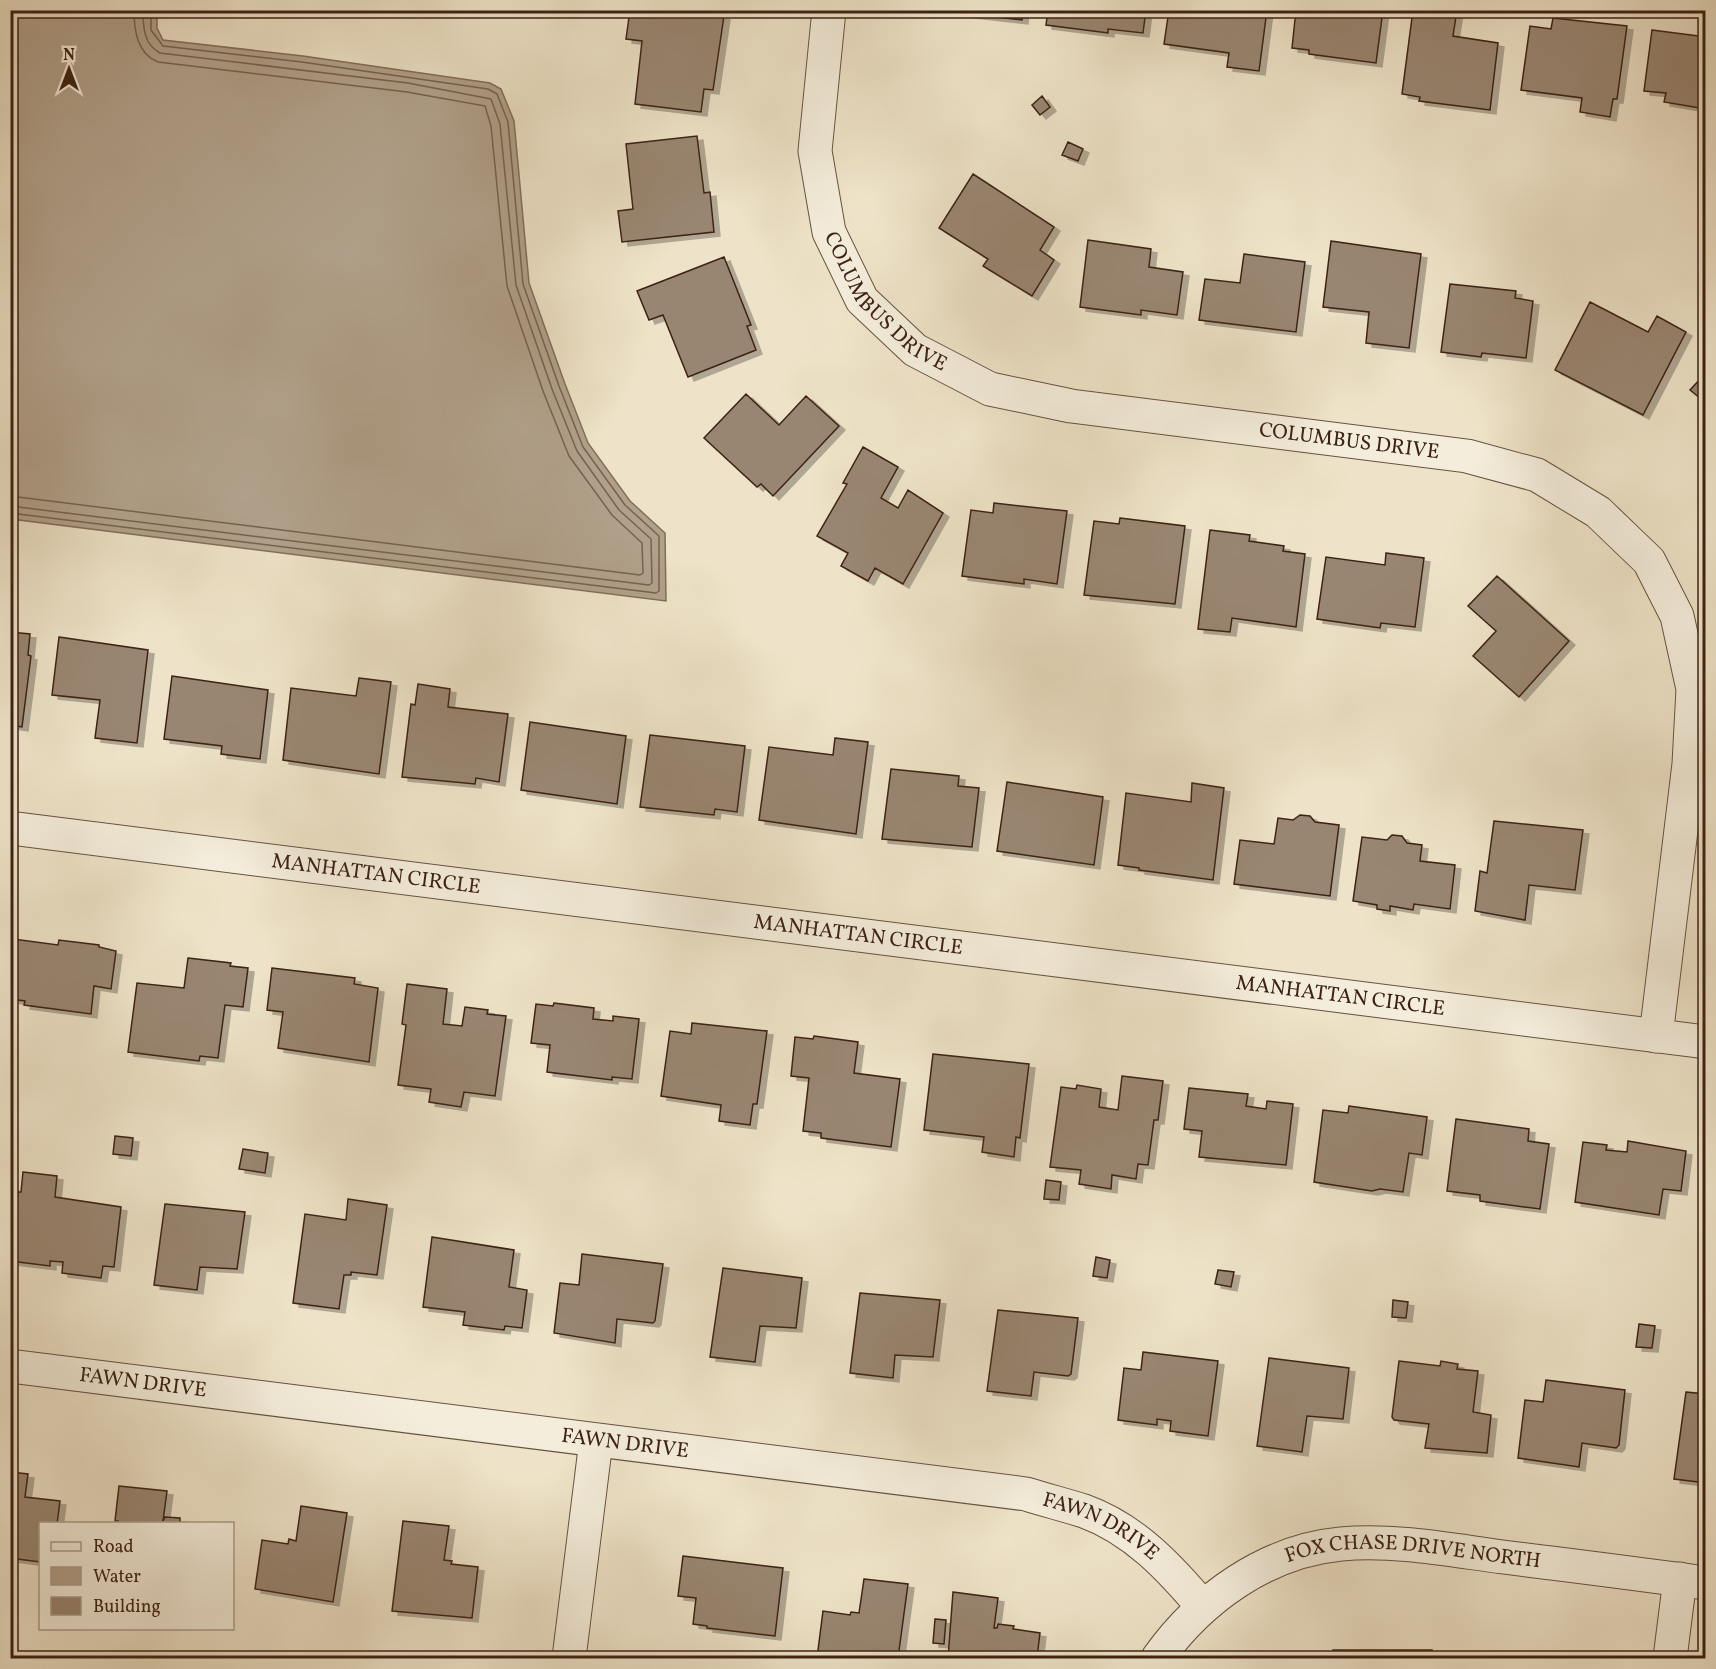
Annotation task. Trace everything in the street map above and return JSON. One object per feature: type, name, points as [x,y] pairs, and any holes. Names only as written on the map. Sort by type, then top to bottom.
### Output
[{"type":"street","name":"COLUMBUS DRIVE","points":[[829,10],[815,151],[829,232],[862,300],[915,350],[990,389],[1071,406],[1467,456],[1537,475],[1599,512],[1650,561],[1677,616],[1693,689],[1689,764],[1656,1036]]},
{"type":"street","name":"MANHATTAN CIRCLE","points":[[10,828],[1706,1042]]},
{"type":"street","name":"FAWN DRIVE","points":[[10,1366],[1026,1494],[1086,1512],[1140,1542],[1176,1576],[1203,1607]]},
{"type":"street","points":[[570,1659],[596,1441]]},
{"type":"street","name":"FOX CHASE DRIVE NORTH","points":[[1158,1659],[1203,1607],[1231,1586],[1274,1562],[1339,1544],[1371,1543],[1431,1548],[1693,1581]]},
{"type":"street","points":[[1670,1659],[1693,1581]]},
{"type":"water","points":[[11,10],[157,11],[157,28],[163,40],[303,56],[490,83],[501,89],[514,121],[529,283],[588,443],[630,501],[665,533],[666,601],[11,519]]},
{"type":"building","points":[[630,10],[679,10],[724,16],[713,90],[704,89],[701,112],[635,104],[642,41],[626,39]]},
{"type":"building","points":[[934,10],[1023,10],[1022,20]]},
{"type":"building","points":[[1048,10],[1146,10],[1143,33],[1108,29],[1108,33],[1046,25]]},
{"type":"building","points":[[1169,10],[1267,10],[1259,71],[1227,67],[1229,53],[1164,44]]},
{"type":"building","points":[[1296,10],[1383,10],[1376,63],[1309,54],[1309,50],[1292,48]]},
{"type":"building","points":[[1413,10],[1457,10],[1453,36],[1498,43],[1490,110],[1419,101],[1420,97],[1402,94]]},
{"type":"building","points":[[1553,18],[1627,26],[1617,99],[1613,99],[1610,117],[1580,112],[1582,98],[1521,90],[1530,26],[1551,29]]},
{"type":"building","points":[[1652,30],[1706,37],[1706,109],[1664,102],[1666,93],[1644,91]]},
{"type":"building","points":[[1042,96],[1050,107],[1040,115],[1032,105]]},
{"type":"building","points":[[697,136],[704,193],[710,192],[714,232],[622,242],[618,211],[633,209],[626,144]]},
{"type":"building","points":[[1068,142],[1083,149],[1078,161],[1062,155]]},
{"type":"building","points":[[973,174],[1054,227],[1040,250],[1054,260],[1032,296],[983,266],[988,259],[939,228]]},
{"type":"building","points":[[1088,240],[1151,249],[1149,267],[1183,272],[1177,315],[1141,310],[1141,315],[1080,307]]},
{"type":"building","points":[[1331,241],[1421,254],[1409,348],[1366,343],[1369,312],[1323,307]]},
{"type":"building","points":[[1244,254],[1305,262],[1296,332],[1199,320],[1205,279],[1240,283]]},
{"type":"building","points":[[724,257],[751,325],[747,326],[756,350],[688,377],[663,315],[649,320],[637,291]]},
{"type":"building","points":[[1450,284],[1516,291],[1515,298],[1533,301],[1526,358],[1482,353],[1481,357],[1441,352]]},
{"type":"building","points":[[1590,302],[1648,332],[1657,316],[1686,332],[1643,415],[1555,370]]},
{"type":"building","points":[[1706,373],[1706,403],[1690,390]]},
{"type":"building","points":[[746,394],[779,425],[806,396],[839,426],[773,496],[761,484],[757,487],[704,438]]},
{"type":"building","points":[[863,447],[898,467],[881,498],[898,508],[908,490],[943,513],[903,584],[875,568],[868,581],[841,566],[848,553],[817,536],[847,484],[843,483]]},
{"type":"building","points":[[994,503],[1067,511],[1057,584],[1024,579],[1024,584],[962,576],[971,510],[993,513]]},
{"type":"building","points":[[1120,518],[1185,526],[1175,604],[1084,595],[1094,521],[1119,524]]},
{"type":"building","points":[[1210,530],[1250,535],[1249,541],[1284,546],[1283,551],[1305,554],[1296,627],[1232,618],[1230,632],[1198,629]]},
{"type":"building","points":[[1386,553],[1424,558],[1415,627],[1381,623],[1380,628],[1317,619],[1326,557],[1385,565]]},
{"type":"building","points":[[1497,576],[1569,641],[1519,697],[1473,656],[1496,631],[1468,606]]},
{"type":"building","points":[[10,632],[30,634],[28,655],[31,656],[22,727],[10,725]]},
{"type":"building","points":[[59,637],[148,650],[137,743],[95,738],[100,700],[52,695]]},
{"type":"building","points":[[172,676],[268,690],[260,759],[221,754],[222,746],[164,739]]},
{"type":"building","points":[[359,678],[391,682],[379,774],[283,760],[291,688],[356,696]]},
{"type":"building","points":[[418,684],[450,689],[448,707],[508,714],[499,782],[476,778],[475,784],[402,777],[411,704],[415,705]]},
{"type":"building","points":[[530,722],[626,736],[617,804],[521,790]]},
{"type":"building","points":[[650,735],[745,746],[737,812],[715,809],[714,815],[640,807]]},
{"type":"building","points":[[835,738],[868,742],[856,834],[759,820],[769,747],[833,755]]},
{"type":"building","points":[[891,769],[959,776],[958,786],[979,788],[972,847],[882,839]]},
{"type":"building","points":[[1007,782],[1103,797],[1094,865],[997,851]]},
{"type":"building","points":[[1192,783],[1224,788],[1213,880],[1118,865],[1126,793],[1191,802]]},
{"type":"building","points":[[1300,815],[1310,816],[1315,822],[1339,825],[1330,896],[1234,884],[1240,840],[1274,844],[1278,818],[1293,820]]},
{"type":"building","points":[[1494,821],[1583,830],[1575,890],[1529,885],[1525,920],[1475,911],[1480,871],[1487,873]]},
{"type":"building","points":[[1392,835],[1402,836],[1407,843],[1422,845],[1420,861],[1455,865],[1450,909],[1414,904],[1413,910],[1390,906],[1390,911],[1377,909],[1377,905],[1353,901],[1362,837],[1387,840]]},
{"type":"building","points":[[13,939],[58,945],[59,940],[99,945],[99,947],[116,951],[111,989],[94,986],[91,1014],[24,1005],[25,1001],[10,999]]},
{"type":"building","points":[[188,958],[231,963],[230,966],[248,968],[243,1007],[225,1005],[218,1058],[200,1056],[199,1061],[128,1052],[137,983],[184,988]]},
{"type":"building","points":[[272,968],[355,978],[354,984],[378,988],[369,1062],[278,1048],[283,1012],[267,1010]]},
{"type":"building","points":[[407,984],[447,989],[443,1024],[462,1026],[465,1007],[488,1010],[487,1014],[506,1016],[495,1096],[464,1092],[461,1107],[429,1102],[431,1089],[398,1085],[406,1025],[402,1024]]},
{"type":"building","points":[[554,1003],[594,1008],[593,1019],[613,1021],[613,1016],[639,1019],[632,1079],[612,1077],[612,1080],[547,1072],[550,1045],[531,1043],[536,1004],[553,1006]]},
{"type":"building","points":[[692,1023],[767,1031],[757,1104],[753,1104],[750,1125],[719,1121],[721,1105],[661,1096],[670,1031],[691,1034]]},
{"type":"building","points":[[814,1036],[858,1042],[854,1073],[900,1079],[891,1147],[821,1138],[821,1133],[803,1131],[809,1078],[791,1076],[795,1037],[813,1039]]},
{"type":"building","points":[[933,1054],[1029,1064],[1020,1138],[1016,1137],[1014,1157],[982,1152],[984,1137],[924,1130]]},
{"type":"building","points":[[1122,1076],[1163,1081],[1158,1120],[1154,1120],[1148,1165],[1138,1164],[1136,1179],[1112,1175],[1111,1189],[1079,1184],[1081,1170],[1050,1167],[1061,1087],[1076,1089],[1077,1085],[1101,1089],[1099,1107],[1118,1110]]},
{"type":"building","points":[[1189,1088],[1248,1094],[1246,1106],[1266,1109],[1267,1101],[1293,1104],[1286,1165],[1199,1157],[1202,1131],[1184,1129]]},
{"type":"building","points":[[1349,1106],[1427,1117],[1422,1155],[1409,1153],[1403,1192],[1380,1189],[1372,1191],[1314,1182],[1323,1110],[1348,1113]]},
{"type":"building","points":[[1456,1119],[1529,1129],[1528,1141],[1549,1144],[1540,1209],[1480,1201],[1480,1195],[1447,1191]]},
{"type":"building","points":[[115,1136],[133,1138],[131,1156],[113,1154]]},
{"type":"building","points":[[1628,1141],[1686,1151],[1681,1191],[1663,1189],[1659,1215],[1575,1202],[1583,1142],[1607,1145],[1606,1150],[1627,1152]]},
{"type":"building","points":[[243,1149],[268,1153],[265,1173],[239,1169]]},
{"type":"building","points":[[23,1172],[57,1176],[55,1197],[121,1207],[114,1267],[103,1266],[101,1278],[62,1273],[63,1262],[50,1261],[50,1266],[10,1261],[18,1192],[21,1192]]},
{"type":"building","points":[[1046,1180],[1061,1182],[1059,1200],[1044,1199]]},
{"type":"building","points":[[348,1199],[387,1205],[377,1275],[351,1272],[351,1275],[344,1275],[339,1309],[293,1303],[305,1214],[346,1220]]},
{"type":"building","points":[[165,1204],[245,1212],[237,1269],[200,1267],[197,1290],[154,1285]]},
{"type":"building","points":[[1706,1213],[1706,1250],[1701,1249]]},
{"type":"building","points":[[432,1237],[514,1250],[509,1287],[527,1290],[522,1328],[505,1326],[504,1330],[463,1325],[465,1312],[423,1307]]},
{"type":"building","points":[[582,1254],[663,1264],[655,1321],[653,1323],[617,1319],[615,1343],[554,1333],[560,1283],[579,1285]]},
{"type":"building","points":[[1096,1257],[1110,1260],[1107,1278],[1093,1276]]},
{"type":"building","points":[[723,1268],[802,1278],[796,1328],[760,1326],[755,1362],[710,1357]]},
{"type":"building","points":[[1218,1270],[1234,1272],[1231,1287],[1215,1284]]},
{"type":"building","points":[[860,1293],[940,1300],[933,1357],[895,1355],[893,1378],[850,1373]]},
{"type":"building","points":[[1393,1300],[1408,1302],[1406,1318],[1392,1317]]},
{"type":"building","points":[[998,1310],[1078,1318],[1071,1374],[1068,1376],[1034,1372],[1031,1396],[987,1391]]},
{"type":"building","points":[[1639,1324],[1655,1326],[1652,1348],[1636,1347]]},
{"type":"building","points":[[1143,1352],[1218,1361],[1208,1436],[1170,1431],[1171,1421],[1157,1419],[1157,1425],[1118,1420],[1124,1368],[1141,1370]]},
{"type":"building","points":[[1269,1358],[1349,1368],[1343,1419],[1307,1416],[1302,1452],[1257,1446]]},
{"type":"building","points":[[1399,1361],[1440,1366],[1441,1361],[1458,1364],[1457,1369],[1478,1371],[1473,1412],[1491,1415],[1487,1453],[1425,1448],[1429,1424],[1394,1420],[1392,1417]]},
{"type":"building","points":[[1546,1380],[1625,1390],[1619,1445],[1616,1448],[1582,1443],[1579,1467],[1518,1458],[1525,1400],[1543,1402]]},
{"type":"building","points":[[1686,1392],[1706,1394],[1706,1483],[1674,1479]]},
{"type":"building","points":[[10,1472],[28,1474],[25,1497],[60,1501],[57,1522],[39,1522],[39,1562],[10,1558]]},
{"type":"building","points":[[119,1486],[167,1491],[163,1521],[165,1517],[180,1518],[180,1522],[115,1521]]},
{"type":"building","points":[[301,1506],[347,1513],[333,1602],[255,1589],[262,1540],[288,1544],[289,1539],[296,1541]]},
{"type":"building","points":[[403,1521],[449,1526],[444,1560],[452,1561],[451,1564],[478,1567],[472,1618],[392,1611]]},
{"type":"building","points":[[683,1556],[783,1568],[775,1636],[707,1628],[707,1626],[693,1624],[696,1598],[678,1596]]},
{"type":"building","points":[[864,1579],[908,1584],[898,1658],[817,1658],[823,1611],[850,1615],[851,1612],[859,1613]]},
{"type":"building","points":[[953,1592],[998,1598],[994,1628],[997,1628],[998,1624],[1040,1633],[1037,1658],[948,1658]]},
{"type":"building","points":[[935,1619],[946,1620],[944,1644],[933,1643]]},
{"type":"building","points":[[1333,1650],[1432,1650],[1432,1658],[1333,1658]]}]
